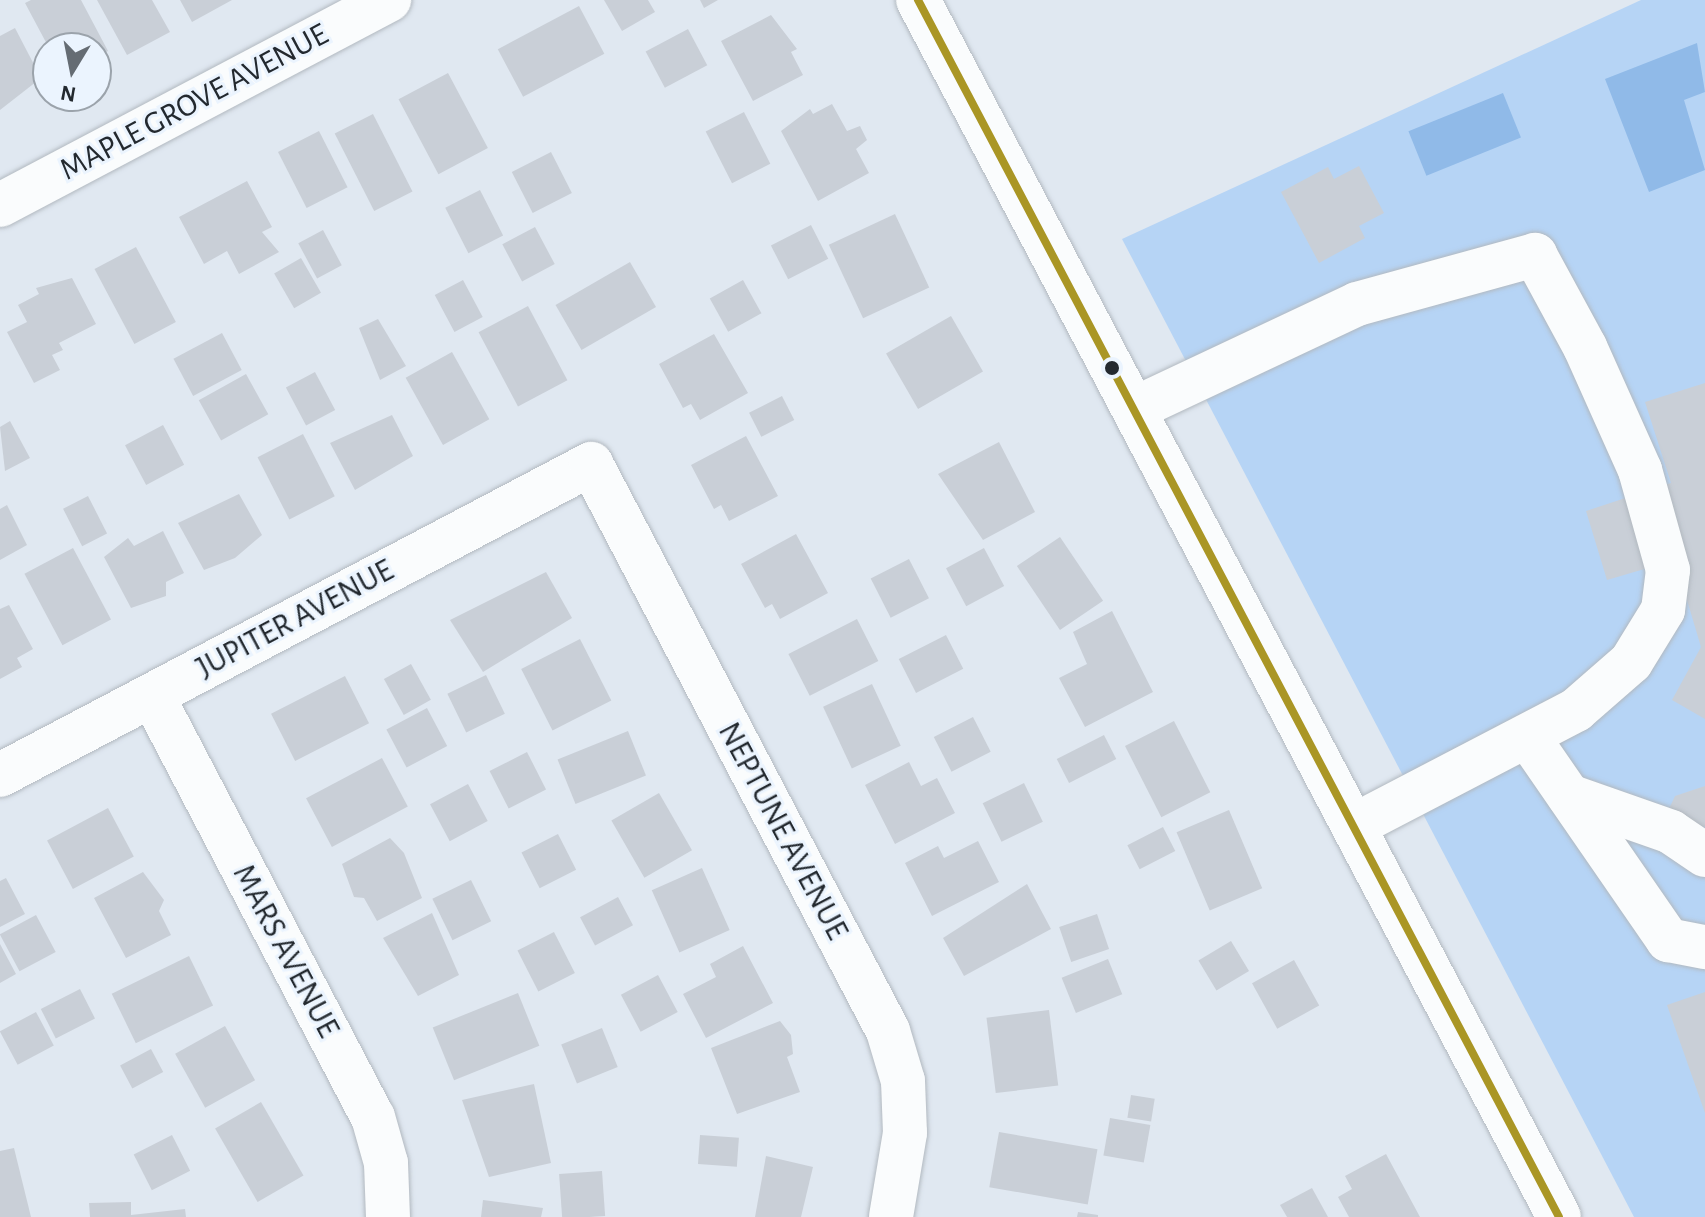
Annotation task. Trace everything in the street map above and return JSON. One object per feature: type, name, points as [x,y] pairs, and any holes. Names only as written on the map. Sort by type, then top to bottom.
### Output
[{"type":"street","name":"MAPLE GROVE AVENUE","points":[[0,205],[389,0]]},
{"type":"street","points":[[918,0],[1559,1217]]},
{"type":"street","points":[[1134,409],[1357,304],[1535,255],[1640,470],[1668,570],[1663,610],[1631,662],[1576,710],[1353,826]]},
{"type":"street","name":"JUPITER AVENUE","points":[[0,775],[591,464]]},
{"type":"street","name":"NEPTUNE AVENUE","points":[[591,464],[888,1031],[903,1081],[905,1133],[891,1217]]},
{"type":"street","name":"MARS AVENUE","points":[[152,695],[373,1117],[386,1163],[388,1217]]},
{"type":"street","points":[[1528,737],[1668,940],[1705,947]]},
{"type":"street","points":[[1569,796],[1671,832],[1705,855]]},
{"type":"shaded area","points":[[1641,0],[1705,0],[1705,1217],[1634,1217],[1122,239]]},
{"type":"shaded area","points":[[1697,43],[1705,92],[1684,100],[1705,170],[1649,192],[1605,79]]},
{"type":"shaded area","points":[[1503,93],[1521,138],[1426,176],[1408,131]]},
{"type":"building","points":[[31,0],[81,0],[98,32],[40,32],[25,3]]},
{"type":"building","points":[[97,0],[152,0],[170,32],[127,55]]},
{"type":"building","points":[[180,0],[232,0],[192,22]]},
{"type":"building","points":[[604,0],[648,0],[655,12],[622,31]]},
{"type":"building","points":[[700,0],[718,0],[704,8]]},
{"type":"building","points":[[579,6],[604,54],[523,97],[498,49]]},
{"type":"building","points":[[771,15],[797,49],[791,52],[803,75],[753,101],[721,41]]},
{"type":"building","points":[[15,28],[32,61],[32,85],[0,110],[0,36]]},
{"type":"building","points":[[688,29],[707,65],[665,88],[646,52]]},
{"type":"building","points":[[448,73],[488,148],[438,174],[399,99]]},
{"type":"building","points":[[832,104],[847,131],[860,126],[867,140],[856,149],[869,173],[818,201],[781,131],[810,109],[813,114]]},
{"type":"building","points":[[744,112],[770,164],[732,183],[706,132]]},
{"type":"building","points":[[373,114],[412,192],[374,211],[335,134]]},
{"type":"building","points":[[319,131],[348,187],[307,208],[278,152]]},
{"type":"building","points":[[551,152],[572,193],[533,213],[512,172]]},
{"type":"building","points":[[1359,166],[1384,213],[1359,226],[1365,238],[1319,263],[1281,192],[1328,167],[1334,179]]},
{"type":"building","points":[[247,181],[272,227],[262,232],[279,252],[239,274],[227,251],[204,264],[179,217]]},
{"type":"building","points":[[480,190],[503,235],[468,253],[445,208]]},
{"type":"building","points":[[895,214],[929,287],[863,318],[829,245]]},
{"type":"building","points":[[811,225],[828,259],[788,279],[771,245]]},
{"type":"building","points":[[535,227],[555,264],[522,281],[502,244]]},
{"type":"building","points":[[323,230],[342,265],[317,278],[298,243]]},
{"type":"building","points":[[136,247],[176,322],[134,344],[95,269]]},
{"type":"building","points":[[301,258],[321,293],[294,308],[274,274]]},
{"type":"building","points":[[630,262],[656,307],[582,350],[556,305]]},
{"type":"building","points":[[72,278],[96,324],[59,343],[63,350],[52,355],[60,370],[34,383],[7,332],[27,322],[18,305],[39,294],[36,288]]},
{"type":"building","points":[[463,280],[483,317],[454,332],[435,295]]},
{"type":"building","points":[[743,280],[761,313],[728,332],[710,298]]},
{"type":"building","points":[[528,306],[567,380],[518,406],[479,332]]},
{"type":"building","points":[[951,316],[983,371],[918,409],[886,354]]},
{"type":"building","points":[[378,319],[406,366],[380,380],[359,328]]},
{"type":"building","points":[[222,333],[242,370],[193,396],[173,359]]},
{"type":"building","points":[[714,334],[748,393],[700,420],[691,404],[683,408],[659,364]]},
{"type":"building","points":[[452,352],[489,419],[443,445],[406,378]]},
{"type":"building","points":[[315,372],[335,410],[306,425],[286,387]]},
{"type":"building","points":[[246,374],[268,414],[221,440],[199,400]]},
{"type":"building","points":[[1705,383],[1705,719],[1672,700],[1701,647],[1675,560],[1607,580],[1586,511],[1671,483],[1645,402]]},
{"type":"building","points":[[782,396],[794,420],[761,437],[749,413]]},
{"type":"building","points":[[392,415],[413,456],[355,490],[330,443]]},
{"type":"building","points":[[10,421],[30,458],[5,471],[0,427]]},
{"type":"building","points":[[163,425],[184,465],[146,485],[125,445]]},
{"type":"building","points":[[303,434],[335,496],[289,520],[258,457]]},
{"type":"building","points":[[746,436],[778,496],[729,521],[721,505],[714,509],[691,465]]},
{"type":"building","points":[[999,442],[1035,512],[983,540],[938,474]]},
{"type":"building","points":[[239,494],[262,535],[235,558],[204,570],[178,523]]},
{"type":"building","points":[[88,496],[107,533],[82,546],[63,509]]},
{"type":"building","points":[[7,505],[27,545],[0,560],[0,509]]},
{"type":"building","points":[[163,531],[184,573],[166,582],[166,596],[131,608],[104,557],[128,538],[134,546]]},
{"type":"building","points":[[796,534],[828,593],[780,619],[772,604],[765,608],[741,564]]},
{"type":"building","points":[[1060,537],[1103,601],[1060,630],[1017,566]]},
{"type":"building","points":[[73,548],[111,620],[62,645],[24,574]]},
{"type":"building","points":[[984,548],[1004,586],[966,606],[946,568]]},
{"type":"building","points":[[909,559],[929,598],[891,618],[871,579]]},
{"type":"building","points":[[546,572],[572,618],[483,672],[450,620]]},
{"type":"building","points":[[9,605],[33,649],[17,658],[22,667],[0,679],[0,609]]},
{"type":"building","points":[[1112,611],[1153,692],[1085,727],[1059,678],[1087,664],[1073,632]]},
{"type":"building","points":[[857,619],[878,661],[810,696],[788,654]]},
{"type":"building","points":[[946,635],[963,669],[916,693],[899,659]]},
{"type":"building","points":[[580,639],[611,700],[553,730],[521,669]]},
{"type":"building","points":[[411,664],[431,700],[404,715],[384,679]]},
{"type":"building","points":[[486,675],[505,714],[466,732],[447,694]]},
{"type":"building","points":[[345,676],[369,723],[295,761],[271,714]]},
{"type":"building","points":[[872,684],[901,746],[852,768],[823,707]]},
{"type":"building","points":[[427,708],[447,746],[407,768],[386,730]]},
{"type":"building","points":[[973,717],[991,752],[952,772],[934,737]]},
{"type":"building","points":[[1174,721],[1210,792],[1161,817],[1125,746]]},
{"type":"building","points":[[628,731],[646,776],[576,804],[558,759]]},
{"type":"building","points":[[1104,735],[1116,759],[1069,783],[1057,759]]},
{"type":"building","points":[[527,752],[546,789],[509,808],[490,771]]},
{"type":"building","points":[[382,758],[408,807],[332,847],[306,798]]},
{"type":"building","points":[[909,762],[921,786],[937,778],[955,813],[895,844],[865,785]]},
{"type":"building","points":[[1024,783],[1043,822],[1002,842],[983,803]]},
{"type":"building","points":[[468,784],[488,821],[450,841],[430,804]]},
{"type":"building","points":[[1705,786],[1705,826],[1687,841],[1661,826],[1675,796]]},
{"type":"building","points":[[659,793],[692,850],[644,878],[611,820]]},
{"type":"building","points":[[108,808],[134,857],[73,889],[47,840]]},
{"type":"building","points":[[1229,810],[1262,888],[1210,911],[1177,832]]},
{"type":"building","points":[[1163,827],[1175,851],[1140,869],[1127,845]]},
{"type":"building","points":[[558,834],[576,870],[540,888],[521,853]]},
{"type":"building","points":[[390,838],[404,853],[422,898],[377,921],[364,898],[354,897],[342,864]]},
{"type":"building","points":[[978,841],[999,882],[932,916],[905,863],[938,846],[944,858]]},
{"type":"building","points":[[702,868],[730,930],[679,952],[652,890]]},
{"type":"building","points":[[143,872],[164,900],[159,911],[171,935],[126,958],[94,898]]},
{"type":"building","points":[[6,878],[25,914],[0,927],[0,881]]},
{"type":"building","points":[[471,880],[491,921],[453,940],[432,899]]},
{"type":"building","points":[[1027,884],[1051,929],[964,976],[943,938]]},
{"type":"building","points":[[618,897],[633,925],[595,945],[580,917]]},
{"type":"building","points":[[432,913],[459,975],[418,996],[383,938]]},
{"type":"building","points":[[1097,914],[1109,949],[1071,962],[1059,927]]},
{"type":"building","points":[[36,915],[56,952],[20,971],[0,934]]},
{"type":"building","points":[[554,932],[575,973],[538,992],[517,951]]},
{"type":"building","points":[[1231,941],[1249,971],[1216,991],[1198,961]]},
{"type":"building","points":[[0,944],[16,974],[0,983]]},
{"type":"building","points":[[743,946],[773,1003],[706,1038],[683,994],[716,977],[710,964]]},
{"type":"building","points":[[189,956],[213,1005],[136,1043],[112,994]]},
{"type":"building","points":[[1108,959],[1122,994],[1076,1013],[1062,978]]},
{"type":"building","points":[[1294,960],[1319,1005],[1277,1029],[1252,983]]},
{"type":"building","points":[[658,975],[678,1012],[641,1032],[621,995]]},
{"type":"building","points":[[80,989],[95,1018],[56,1038],[41,1009]]},
{"type":"building","points":[[1705,992],[1705,1113],[1667,1005]]},
{"type":"building","points":[[518,993],[539,1046],[454,1080],[433,1027]]},
{"type":"building","points":[[1049,1010],[1058,1085],[996,1093],[986,1018]]},
{"type":"building","points":[[36,1012],[54,1046],[18,1065],[0,1031]]},
{"type":"building","points":[[780,1021],[791,1035],[793,1054],[787,1057],[800,1092],[737,1114],[711,1048]]},
{"type":"building","points":[[225,1026],[255,1080],[205,1108],[175,1054]]},
{"type":"building","points":[[602,1028],[618,1067],[577,1083],[561,1044]]},
{"type":"building","points":[[151,1049],[163,1072],[132,1088],[120,1065]]},
{"type":"building","points":[[534,1084],[551,1163],[489,1177],[462,1100]]},
{"type":"building","points":[[1131,1095],[1155,1099],[1151,1121],[1127,1118]]},
{"type":"building","points":[[261,1102],[303,1176],[258,1202],[215,1128]]},
{"type":"building","points":[[1110,1118],[1150,1125],[1144,1163],[1103,1155]]},
{"type":"building","points":[[999,1132],[1097,1149],[1088,1205],[989,1187]]},
{"type":"building","points":[[172,1135],[190,1171],[152,1190],[134,1155]]},
{"type":"building","points":[[700,1135],[739,1138],[737,1167],[698,1164]]},
{"type":"building","points":[[14,1148],[31,1217],[0,1217],[0,1151]]},
{"type":"building","points":[[1386,1154],[1420,1217],[1349,1217],[1338,1197],[1352,1189],[1345,1176]]},
{"type":"building","points":[[766,1156],[813,1167],[801,1217],[755,1217]]},
{"type":"building","points":[[602,1171],[605,1216],[562,1217],[559,1174]]},
{"type":"building","points":[[1312,1188],[1328,1217],[1287,1217],[1280,1205]]},
{"type":"building","points":[[483,1200],[543,1208],[541,1217],[481,1217]]},
{"type":"building","points":[[131,1202],[131,1215],[185,1209],[186,1217],[90,1217],[89,1203]]},
{"type":"building","points":[[1078,1212],[1098,1215],[1098,1217],[1077,1217]]},
{"type":"transit line","points":[[918,0],[1559,1217]]}]
